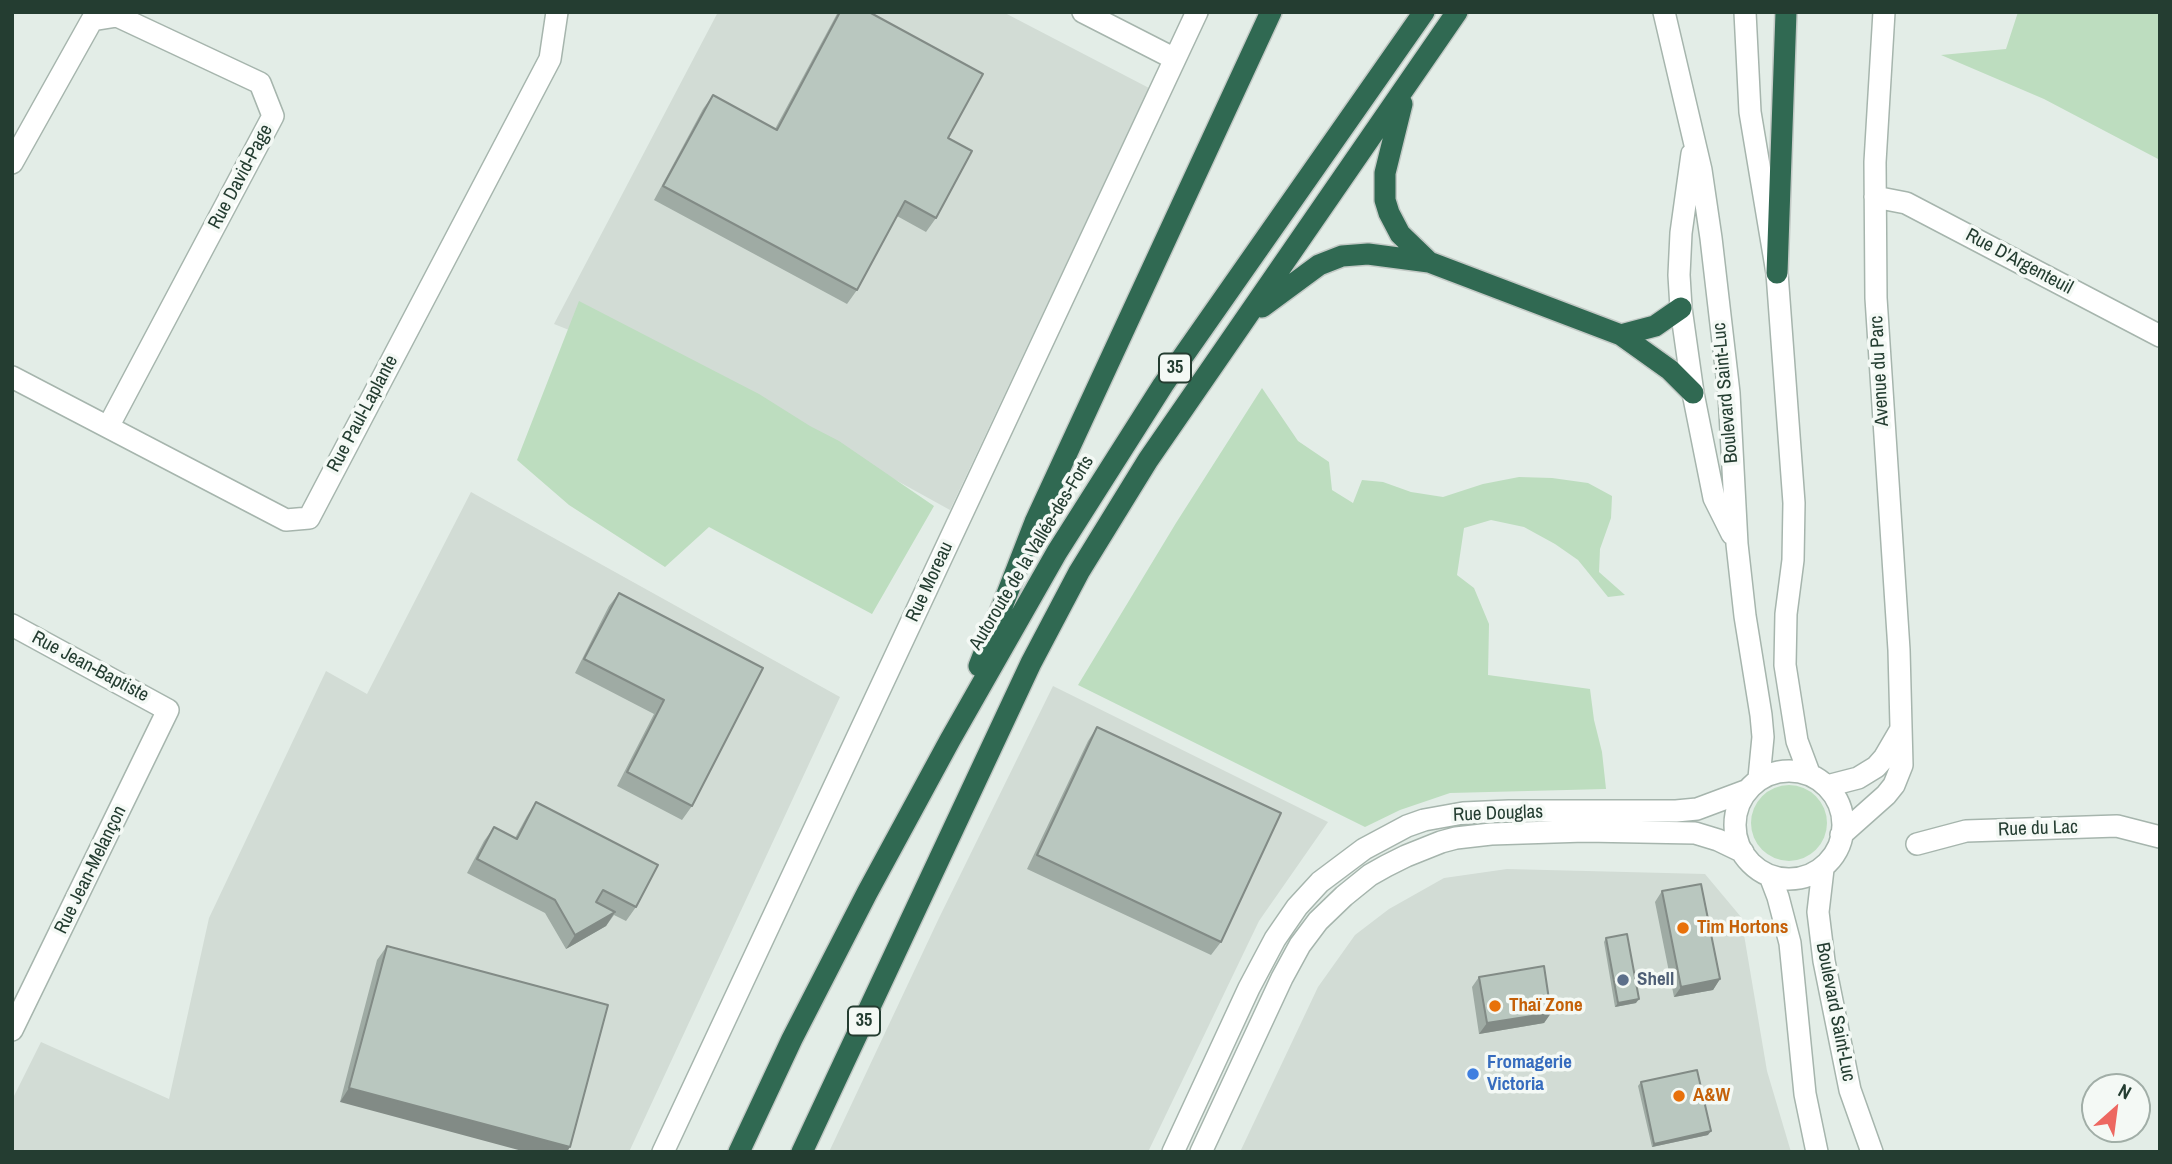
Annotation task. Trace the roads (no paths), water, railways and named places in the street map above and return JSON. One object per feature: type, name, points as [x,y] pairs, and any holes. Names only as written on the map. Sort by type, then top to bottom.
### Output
[{"type":"highway","points":[[950,740],[1035,522],[1271,12]]},
{"type":"highway","name":"Autoroute de la Vallée-des-Forts","points":[[739,1152],[827,969],[950,740],[1057,552],[1180,360],[1424,12]]},
{"type":"highway","name":"35","points":[[802,1152],[1054,618],[1079,572],[1148,460],[1457,12]]},
{"type":"highway","points":[[1777,273],[1786,12]]},
{"type":"highway","points":[[1407,87],[1385,173],[1385,200],[1399,234],[1429,262]]},
{"type":"highway","points":[[1243,321],[1298,279],[1330,260],[1368,254],[1429,262],[1621,335],[1670,370],[1693,393]]},
{"type":"highway","points":[[1621,335],[1656,326],[1681,308]]},
{"type":"street","name":"Rue Paul-Laplante","points":[[12,377],[286,520],[309,518],[550,59],[556,12]]},
{"type":"street","points":[[1083,12],[1175,59]]},
{"type":"street","name":"Rue Moreau","points":[[663,1152],[1197,12]]},
{"type":"street","name":"Boulevard Saint-Luc","points":[[1664,12],[1694,138],[1709,225],[1729,393],[1737,544],[1763,737],[1754,784]]},
{"type":"street","points":[[1745,12],[1750,112],[1777,273],[1795,524],[1786,614],[1785,665],[1797,741],[1818,779],[1833,794],[1841,813],[1841,835],[1823,869],[1805,878],[1793,880],[1770,876],[1755,866],[1743,852],[1737,833],[1738,810],[1754,784],[1767,773],[1784,769],[1818,779],[1858,778],[1876,767],[1884,758],[1901,729]]},
{"type":"street","name":"Avenue du Parc","points":[[1841,835],[1894,785],[1902,765],[1899,650],[1876,298],[1876,131],[1884,12]]},
{"type":"street","name":"Rue David-Page","points":[[12,163],[92,20],[117,16],[260,83],[273,116],[108,427]]},
{"type":"street","points":[[1694,138],[1681,233],[1681,308],[1693,393],[1714,498],[1737,544]]},
{"type":"street","name":"Rue D'Argenteuil","points":[[1875,197],[1906,203],[2160,337]]},
{"type":"street","name":"Rue Jean-Baptiste","points":[[12,625],[169,710]]},
{"type":"street","name":"Rue Jean-Melançon","points":[[12,1030],[169,710]]},
{"type":"street","name":"Rue Douglas","points":[[1173,1152],[1249,988],[1286,921],[1333,871],[1364,849],[1424,820],[1463,813],[1676,811],[1697,808],[1754,784]]},
{"type":"street","name":"Rue du Lac","points":[[1917,844],[1966,831],[2117,826],[2160,837]]},
{"type":"street","name":"Rue Douglas","points":[[1201,1152],[1300,945],[1318,921],[1344,895],[1386,866],[1441,842],[1491,834],[1585,831],[1695,833],[1718,839],[1743,852]]},
{"type":"street","name":"Boulevard Saint-Luc","points":[[1823,869],[1818,912],[1824,961],[1850,1090],[1872,1152]]},
{"type":"street","name":"Boulevard Saint-Luc","points":[[1770,876],[1790,943],[1805,1094],[1817,1152]]},
{"type":"place","name":"Tim Hortons","points":[[1683,928]]},
{"type":"place","name":"Shell","points":[[1623,980]]},
{"type":"place","name":"Thaï Zone","points":[[1495,1006]]},
{"type":"place","name":"Fromagerie Victoria","points":[[1473,1074]]},
{"type":"place","name":"A&W","points":[[1679,1096]]}]
